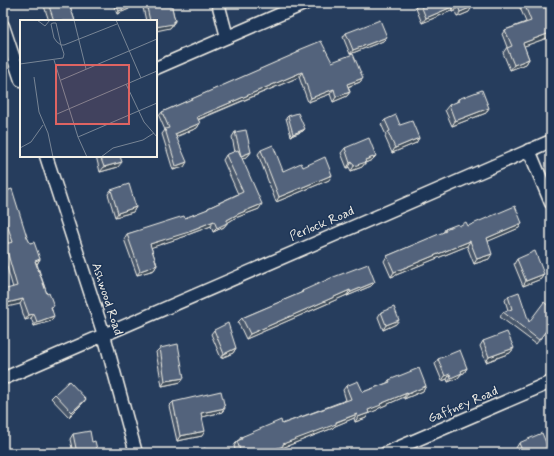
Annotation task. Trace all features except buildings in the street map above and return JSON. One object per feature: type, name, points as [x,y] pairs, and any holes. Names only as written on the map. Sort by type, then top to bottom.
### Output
[{"type":"street","points":[[218,3],[227,37]]},
{"type":"street","points":[[157,68],[306,3]]},
{"type":"street","points":[[3,26],[20,77]]},
{"type":"street","name":"Perlock Road","points":[[7,377],[551,141]]},
{"type":"street","points":[[529,150],[551,203]]},
{"type":"street","name":"Ashwood Road","points":[[46,157],[104,335],[136,453]]},
{"type":"street","name":"Gaffney Road","points":[[386,453],[551,382]]}]
